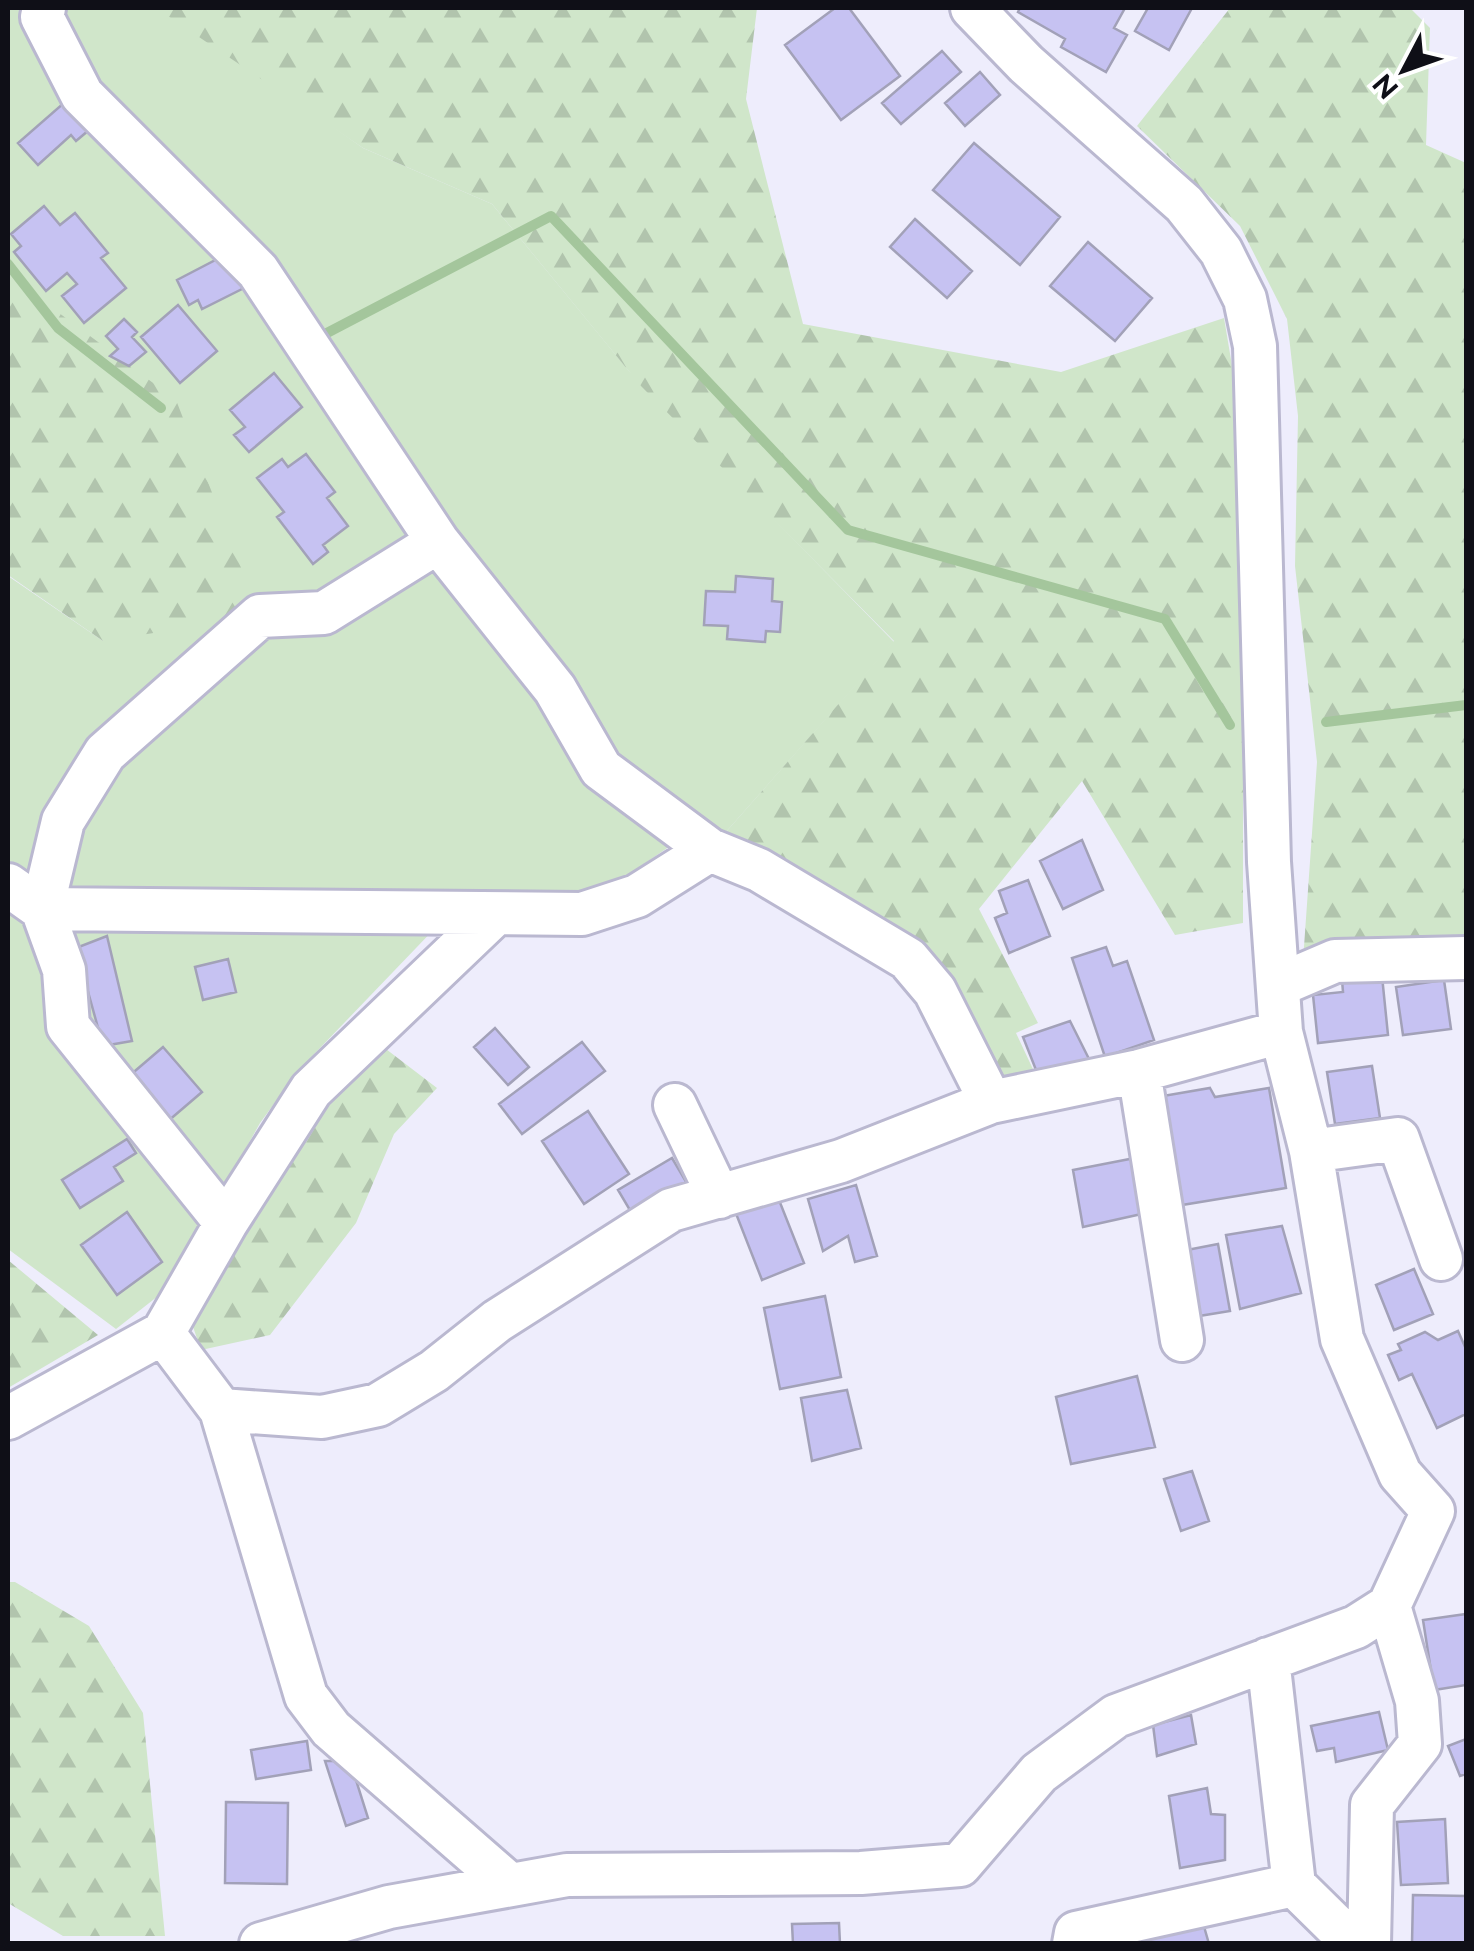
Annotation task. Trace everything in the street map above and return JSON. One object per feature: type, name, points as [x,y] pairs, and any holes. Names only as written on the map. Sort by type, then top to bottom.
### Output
[{"type":"street","points":[[44,8],[42,17],[82,95],[258,271],[438,542],[555,688],[601,770],[710,850],[759,870],[908,959],[936,991],[991,1102]]},
{"type":"street","points":[[262,1944],[389,1907],[568,1876],[861,1872],[960,1864],[1039,1773],[1116,1716],[1356,1627],[1389,1606],[1450,1510],[1400,1474],[1342,1338],[1311,1152],[1281,1032],[1268,862],[1255,346],[1246,300],[1221,251],[1184,204],[1026,64],[972,8]]},
{"type":"street","points":[[25,897],[63,821],[105,753],[260,616],[324,613],[438,542]]},
{"type":"street","points":[[25,897],[493,916],[582,914],[636,896],[710,850]]},
{"type":"street","points":[[25,897],[64,970],[68,1026],[226,1223]]},
{"type":"street","points":[[8,1418],[163,1333],[226,1223],[311,1090],[493,916]]},
{"type":"street","points":[[1279,985],[1335,961],[1466,958]]},
{"type":"street","points":[[221,1410],[322,1417],[378,1405],[434,1370],[497,1321],[671,1210],[841,1161],[991,1102],[1139,1071],[1281,1032]]},
{"type":"street","points":[[1139,1071],[1182,1340]]},
{"type":"street","points":[[675,1105],[719,1197]]},
{"type":"street","points":[[1311,1152],[1398,1138],[1441,1259]]},
{"type":"street","points":[[163,1333],[221,1410],[306,1696],[330,1729],[510,1885]]},
{"type":"street","points":[[1369,1944],[1372,1805],[1420,1744],[1417,1701],[1389,1606]]},
{"type":"street","points":[[1268,1659],[1294,1886],[1354,1944]]},
{"type":"street","points":[[1074,1944],[1076,1933],[1294,1886]]},
{"type":"green space","points":[[8,8],[164,8],[363,148],[492,204],[629,371],[894,642],[710,850],[679,840],[616,883],[554,900],[464,898],[298,1071],[260,1123],[167,1289],[116,1329],[8,1249],[8,576],[103,641],[8,294]]},
{"type":"green space","points":[[163,8],[757,8],[746,99],[803,324],[1061,372],[1224,318],[1243,431],[1243,923],[1175,935],[1082,781],[979,909],[1038,1023],[1016,1033],[1039,1082],[991,1102],[937,993],[710,850],[894,641],[641,386],[492,204],[363,148],[162,12]]},
{"type":"green space","points":[[1230,8],[1410,8],[1430,28],[1426,145],[1466,163],[1466,956],[1302,975],[1317,762],[1295,566],[1298,416],[1287,319],[1240,226],[1137,126]]},
{"type":"green space","points":[[8,275],[176,400],[260,616],[103,641],[8,575]]},
{"type":"green space","points":[[382,1046],[437,1088],[394,1134],[356,1223],[270,1335],[201,1350],[191,1321],[297,1134]]},
{"type":"green space","points":[[8,1260],[98,1335],[8,1388]]},
{"type":"green space","points":[[8,1582],[15,1582],[89,1626],[143,1713],[165,1936],[63,1936],[8,1903]]},
{"type":"building","points":[[835,8],[849,8],[900,76],[841,120],[785,45]]},
{"type":"building","points":[[1020,8],[1125,8],[1114,28],[1127,35],[1106,72],[1061,47],[1065,39],[1018,12]]},
{"type":"building","points":[[1148,8],[1192,8],[1169,50],[1135,31]]},
{"type":"building","points":[[942,51],[961,72],[901,124],[882,103]]},
{"type":"building","points":[[980,72],[1000,95],[965,126],[945,103]]},
{"type":"building","points":[[65,102],[89,130],[76,141],[71,135],[38,165],[18,143]]},
{"type":"building","points":[[974,143],[1060,217],[1020,265],[933,190]]},
{"type":"building","points":[[44,206],[60,225],[75,213],[108,253],[101,258],[126,288],[84,323],[62,296],[77,284],[67,273],[46,291],[14,252],[21,246],[11,234]]},
{"type":"building","points":[[915,219],[972,271],[947,298],[890,247]]},
{"type":"building","points":[[1088,242],[1152,298],[1115,341],[1050,286]]},
{"type":"building","points":[[227,254],[244,288],[202,309],[198,300],[189,305],[177,280]]},
{"type":"building","points":[[178,305],[217,351],[180,383],[141,337]]},
{"type":"building","points":[[124,319],[137,332],[132,337],[146,352],[129,366],[110,356],[118,349],[106,336]]},
{"type":"building","points":[[274,373],[302,407],[249,452],[234,435],[245,427],[230,410]]},
{"type":"building","points":[[306,454],[335,492],[327,498],[348,526],[323,545],[328,552],[313,564],[277,517],[284,512],[257,478],[282,459],[288,467]]},
{"type":"building","points":[[736,576],[773,579],[772,601],[782,602],[780,632],[766,631],[765,642],[727,639],[728,626],[704,625],[706,591],[735,592]]},
{"type":"building","points":[[1082,840],[1103,890],[1063,909],[1040,861]]},
{"type":"building","points":[[1028,880],[1050,936],[1009,953],[995,918],[1007,913],[999,891]]},
{"type":"building","points":[[107,936],[132,1041],[103,1046],[76,948]]},
{"type":"building","points":[[1106,947],[1113,966],[1127,961],[1154,1040],[1105,1057],[1072,958]]},
{"type":"building","points":[[228,959],[236,992],[203,1000],[195,967]]},
{"type":"building","points":[[1382,976],[1388,1035],[1318,1043],[1313,995],[1343,992],[1342,980]]},
{"type":"building","points":[[1444,980],[1451,1029],[1403,1035],[1396,987]]},
{"type":"building","points":[[1070,1021],[1089,1059],[1038,1075],[1023,1037]]},
{"type":"building","points":[[495,1028],[529,1067],[508,1085],[474,1047]]},
{"type":"building","points":[[582,1042],[605,1071],[522,1134],[499,1104]]},
{"type":"building","points":[[163,1047],[202,1092],[167,1122],[128,1077]]},
{"type":"building","points":[[1372,1066],[1380,1118],[1335,1124],[1327,1072]]},
{"type":"building","points":[[1210,1088],[1215,1097],[1269,1088],[1286,1188],[1182,1205],[1163,1096]]},
{"type":"building","points":[[588,1111],[629,1174],[584,1204],[542,1141]]},
{"type":"building","points":[[127,1139],[136,1153],[114,1167],[123,1181],[80,1208],[62,1180]]},
{"type":"building","points":[[1140,1157],[1155,1211],[1083,1227],[1073,1170]]},
{"type":"building","points":[[672,1158],[688,1185],[634,1217],[618,1190]]},
{"type":"building","points":[[856,1185],[877,1256],[855,1262],[848,1236],[823,1251],[808,1199]]},
{"type":"building","points":[[777,1195],[804,1263],[762,1280],[735,1211]]},
{"type":"building","points":[[127,1212],[162,1262],[117,1295],[81,1245]]},
{"type":"building","points":[[1282,1226],[1301,1293],[1240,1309],[1226,1235]]},
{"type":"building","points":[[1218,1244],[1230,1311],[1199,1316],[1187,1250]]},
{"type":"building","points":[[1414,1269],[1433,1314],[1394,1330],[1376,1285]]},
{"type":"building","points":[[825,1296],[841,1377],[780,1389],[764,1308]]},
{"type":"building","points":[[1458,1331],[1466,1349],[1466,1414],[1437,1428],[1412,1374],[1399,1380],[1388,1355],[1401,1350],[1398,1344],[1425,1332],[1438,1340]]},
{"type":"building","points":[[1137,1376],[1155,1447],[1071,1464],[1056,1397]]},
{"type":"building","points":[[847,1390],[861,1448],[812,1461],[801,1398]]},
{"type":"building","points":[[1192,1471],[1209,1521],[1181,1531],[1164,1479]]},
{"type":"building","points":[[1466,1614],[1466,1685],[1434,1690],[1423,1620]]},
{"type":"building","points":[[1379,1712],[1388,1750],[1336,1762],[1334,1748],[1317,1751],[1311,1726]]},
{"type":"building","points":[[1191,1715],[1196,1744],[1157,1756],[1153,1725]]},
{"type":"building","points":[[1466,1739],[1466,1774],[1460,1776],[1448,1746]]},
{"type":"building","points":[[307,1741],[311,1770],[256,1779],[251,1750]]},
{"type":"building","points":[[325,1761],[350,1761],[368,1818],[346,1826]]},
{"type":"building","points":[[1207,1788],[1211,1814],[1225,1815],[1225,1860],[1180,1868],[1169,1796]]},
{"type":"building","points":[[226,1802],[288,1803],[287,1884],[225,1883]]},
{"type":"building","points":[[1445,1819],[1448,1883],[1401,1885],[1397,1822]]},
{"type":"building","points":[[1413,1895],[1466,1896],[1466,1944],[1412,1944]]},
{"type":"building","points":[[1201,1916],[1209,1944],[1142,1944],[1139,1934]]},
{"type":"building","points":[[839,1923],[840,1944],[793,1944],[792,1924]]},
{"type":"waterway","points":[[325,334],[551,216],[848,530],[1165,619],[1230,725]]},
{"type":"waterway","points":[[8,264],[58,328],[161,408]]},
{"type":"waterway","points":[[1326,722],[1466,705]]}]
